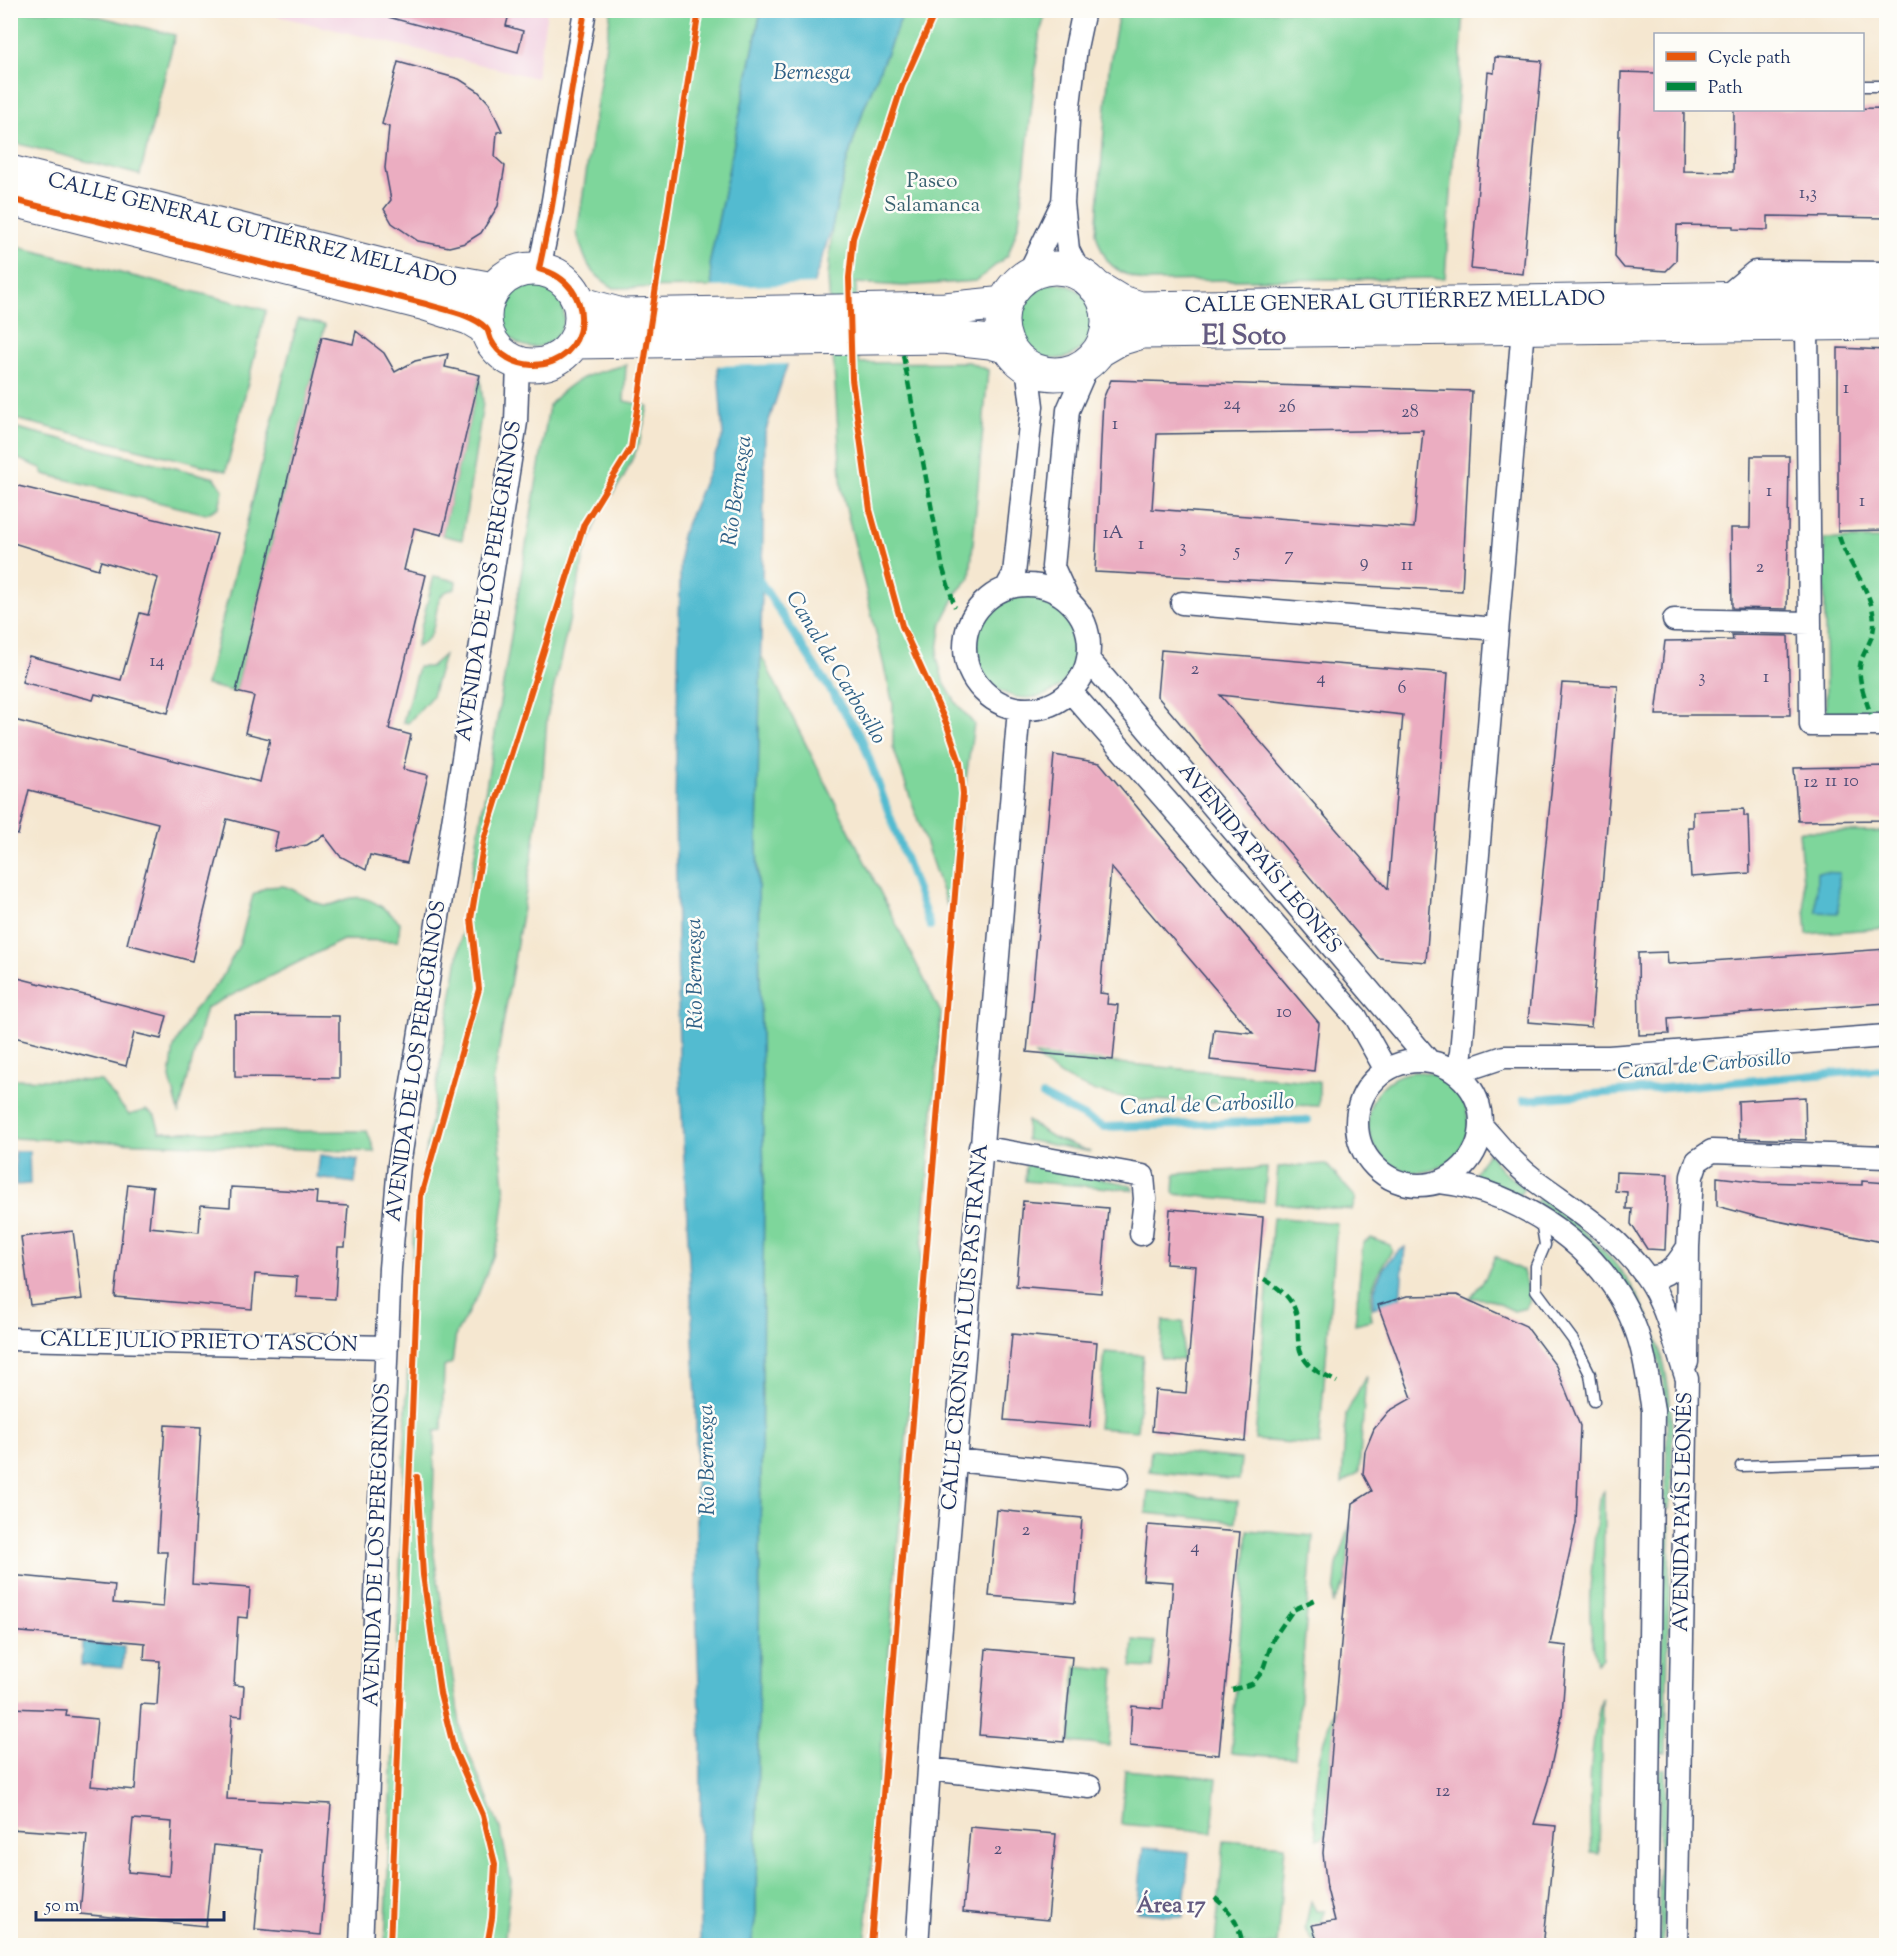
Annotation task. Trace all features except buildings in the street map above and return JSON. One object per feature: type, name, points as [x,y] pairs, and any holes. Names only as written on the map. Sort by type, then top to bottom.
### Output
[{"type":"main road","name":"CALLE GENERAL GUTIÉRREZ MELLADO","points":[[10,172],[433,278],[493,289]]},
{"type":"main road","name":"CALLE GENERAL GUTIÉRREZ MELLADO","points":[[10,199],[426,304],[469,318],[486,328]]},
{"type":"main road","points":[[531,268],[539,269],[554,273],[565,280],[579,303],[582,316],[580,332],[574,342],[550,362],[534,365],[518,363],[503,356],[492,342],[486,328],[484,312],[493,289],[504,278],[531,268]]},
{"type":"main road","points":[[574,342],[635,329],[857,325],[990,342],[1018,356],[1042,373],[1059,374],[1075,371],[1094,356],[1107,335],[1108,318],[1104,301],[1087,280],[1063,269],[1045,269],[1028,275],[1014,287],[1005,303],[1002,320],[1018,356]]},
{"type":"main road","name":"CALLE GENERAL GUTIÉRREZ MELLADO","points":[[1087,280],[1119,301],[1140,308],[1707,307]]},
{"type":"main road","points":[[1707,307],[1887,296]]},
{"type":"main road","points":[[579,303],[622,315],[635,329]]},
{"type":"main road","points":[[857,325],[945,309],[1005,303]]},
{"type":"main road","points":[[1707,307],[1807,326],[1887,323]]},
{"type":"main road","name":"CALLE GENERAL GUTIÉRREZ MELLADO","points":[[1094,356],[1119,339],[1142,332],[1523,328],[1707,307]]},
{"type":"street","points":[[539,269],[552,212],[585,10]]},
{"type":"street","points":[[1084,10],[1076,48],[1069,105],[1063,203],[1068,250],[1087,280]]},
{"type":"street","points":[[1028,275],[1063,203]]},
{"type":"street","points":[[1707,307],[1755,272],[1887,273]]},
{"type":"street","points":[[1807,326],[1811,725],[1887,725]]},
{"type":"street","points":[[1456,1074],[1461,1053],[1523,328]]},
{"type":"street","points":[[1007,588],[1014,574],[1032,406],[1018,356]]},
{"type":"street","points":[[1068,600],[1053,567],[1068,410],[1094,356]]},
{"type":"street","name":"AVENIDA DE LOS PEREGRINOS","points":[[361,1946],[387,1347],[399,1165],[513,445],[518,363]]},
{"type":"street","points":[[1029,584],[1050,588],[1068,600],[1082,616],[1089,637],[1088,659],[1082,677],[1071,692],[1056,702],[1038,708],[1019,709],[1001,704],[985,693],[972,676],[965,656],[966,634],[974,614],[988,598],[1007,588],[1029,584]]},
{"type":"street","points":[[1182,603],[1497,629]]},
{"type":"street","points":[[1674,620],[1810,623]]},
{"type":"street","name":"AVENIDA PAÍS LEONÉS","points":[[1088,659],[1429,1061]]},
{"type":"street","name":"AVENIDA PAÍS LEONÉS","points":[[1071,692],[1356,1017],[1386,1070]]},
{"type":"street","name":"CALLE CRONISTA LUIS PASTRANA","points":[[916,1946],[980,1147],[1019,709]]},
{"type":"street","points":[[1456,1074],[1504,1057],[1609,1057],[1887,1036]]},
{"type":"street","points":[[1429,1061],[1456,1074],[1479,1105],[1481,1125],[1476,1148],[1462,1168],[1440,1182],[1419,1186],[1379,1172],[1364,1154],[1357,1133],[1357,1114],[1367,1091],[1386,1070],[1400,1063],[1429,1061]]},
{"type":"street","name":"AVENIDA PAÍS LEONÉS","points":[[1481,1125],[1518,1166],[1588,1216],[1614,1239],[1647,1277],[1660,1303],[1687,1378],[1676,1946]]},
{"type":"street","points":[[980,1147],[1143,1176],[1146,1199],[1141,1234]]},
{"type":"street","points":[[1687,1378],[1688,1246],[1692,1176],[1696,1161],[1712,1151],[1887,1157]]},
{"type":"street","name":"AVENIDA PAÍS LEONÉS","points":[[1440,1182],[1467,1185],[1508,1200],[1540,1217],[1582,1251],[1625,1304],[1635,1326],[1653,1410],[1646,1946]]},
{"type":"street","points":[[1647,1277],[1659,1278],[1675,1268],[1688,1246]]},
{"type":"street","name":"CALLE JULIO PRIETO TASCÓN","points":[[10,1339],[387,1347]]},
{"type":"street","points":[[955,1460],[1118,1477]]},
{"type":"street","points":[[929,1769],[1090,1787]]},
{"type":"lane","points":[[1864,86],[1887,86]]},
{"type":"lane","points":[[1540,1217],[1545,1245],[1536,1266],[1536,1290],[1573,1340],[1590,1374],[1594,1401]]},
{"type":"lane","points":[[1741,1466],[1887,1461]]},
{"type":"shaded area","points":[[257,11],[547,11],[536,78]]},
{"type":"green space","points":[[10,11],[77,11],[175,35],[140,175],[11,142]]},
{"type":"green space","points":[[611,11],[761,11],[710,261],[713,287],[614,288],[598,277],[588,265],[582,251],[577,233]]},
{"type":"green space","name":"Paseo Salamanca","points":[[904,11],[1046,11],[1039,38],[1019,223],[1008,255],[976,281],[903,286],[856,283],[859,363],[969,362],[988,370],[970,578],[958,591],[942,622],[937,657],[943,681],[956,703],[974,724],[947,906],[893,747],[893,704],[842,491],[828,278],[832,227],[847,161],[864,108]]},
{"type":"green space","points":[[1119,11],[1464,11],[1445,278],[1143,281],[1117,270],[1102,252],[1096,233],[1109,68]]},
{"type":"green space","points":[[11,245],[266,310],[226,471],[11,418]]},
{"type":"green space","points":[[1055,283],[1069,286],[1082,294],[1090,307],[1093,321],[1090,335],[1082,348],[1069,356],[1055,359],[1041,356],[1028,348],[1020,335],[1017,321],[1020,307],[1028,294],[1041,286]]},
{"type":"green space","points":[[527,285],[539,285],[555,294],[562,304],[564,316],[562,328],[555,338],[539,347],[527,347],[516,342],[507,333],[502,322],[502,310],[507,299],[516,290]]},
{"type":"green space","points":[[298,319],[325,325],[236,692],[206,685]]},
{"type":"green space","points":[[626,365],[624,401],[648,406],[639,444],[624,477],[601,511],[585,553],[547,717],[543,776],[532,856],[493,1083],[505,1194],[499,1241],[478,1295],[456,1334],[452,1363],[444,1367],[442,1430],[435,1431],[432,1542],[462,1737],[501,1831],[511,1881],[504,1945],[385,1945],[413,1237],[419,1193],[549,406],[565,389],[583,378]]},
{"type":"green space","points":[[480,375],[483,403],[462,540],[442,535]]},
{"type":"green space","points":[[17,428],[215,478],[223,490],[219,507],[206,514],[44,474],[41,468],[11,456]]},
{"type":"green space","points":[[1824,539],[1885,539],[1886,712],[1826,713]]},
{"type":"green space","points":[[434,576],[456,581],[455,589],[446,592],[440,598],[431,633],[426,641],[416,647]]},
{"type":"green space","points":[[1027,596],[1046,600],[1063,611],[1074,628],[1078,647],[1074,666],[1063,683],[1046,694],[1027,698],[1008,694],[991,683],[980,666],[976,647],[980,628],[991,611],[1008,600]]},
{"type":"green space","points":[[760,653],[941,1013],[865,1945],[751,1946],[756,1915],[764,1186],[757,839]]},
{"type":"green space","points":[[444,655],[432,696],[408,723],[403,722],[418,667],[430,667]]},
{"type":"green space","points":[[1799,831],[1886,832],[1886,928],[1807,934]]},
{"type":"green space","points":[[283,886],[319,904],[332,904],[352,898],[372,901],[400,922],[398,941],[343,940],[206,1008],[179,1112],[170,1078],[174,1047],[193,1011],[221,979],[240,943],[253,895],[267,887]]},
{"type":"green space","points":[[1035,1055],[1319,1082],[1319,1106],[1135,1099],[1092,1090],[1072,1082]]},
{"type":"green space","points":[[1418,1072],[1437,1075],[1454,1086],[1465,1103],[1468,1122],[1465,1141],[1454,1158],[1437,1169],[1418,1172],[1399,1169],[1382,1158],[1371,1141],[1368,1122],[1371,1103],[1382,1086],[1399,1075]]},
{"type":"green space","points":[[11,1079],[101,1081],[129,1115],[146,1110],[155,1116],[160,1132],[367,1131],[375,1152],[11,1138]]},
{"type":"green space","points":[[1027,1121],[1054,1138],[1091,1152],[1026,1140]]},
{"type":"green space","points":[[1488,1152],[1501,1170],[1524,1188],[1520,1195],[1472,1178]]},
{"type":"green space","points":[[1026,1163],[1131,1185],[1133,1190],[1025,1181]]},
{"type":"green space","points":[[1326,1164],[1356,1198],[1352,1210],[1275,1203],[1278,1167]]},
{"type":"green space","points":[[1267,1168],[1264,1202],[1174,1194],[1175,1174]]},
{"type":"green space","points":[[1539,1198],[1580,1228],[1612,1260],[1637,1295],[1654,1331],[1665,1371],[1671,1414],[1672,1460],[1669,1509],[1665,1508],[1667,1436],[1665,1393],[1650,1335],[1638,1308],[1604,1260],[1584,1238],[1536,1202]]},
{"type":"green space","points":[[1273,1217],[1337,1223],[1319,1445],[1255,1440]]},
{"type":"green space","points":[[1371,1238],[1390,1245],[1392,1251],[1381,1267],[1374,1284],[1371,1301],[1372,1320],[1355,1324],[1363,1243]]},
{"type":"green space","points":[[1495,1256],[1523,1271],[1530,1301],[1526,1308],[1514,1311],[1489,1299],[1470,1298],[1486,1277]]},
{"type":"green space","points":[[1163,1321],[1184,1322],[1182,1360],[1160,1358]]},
{"type":"green space","points":[[1105,1352],[1143,1355],[1137,1431],[1098,1428]]},
{"type":"green space","points":[[1366,1376],[1359,1472],[1342,1484],[1346,1414]]},
{"type":"green space","points":[[1151,1450],[1241,1459],[1239,1480],[1149,1471]]},
{"type":"green space","points":[[1148,1491],[1238,1501],[1236,1522],[1146,1513]]},
{"type":"green space","points":[[1604,1491],[1603,1657],[1597,1663],[1590,1623],[1590,1602],[1599,1498]]},
{"type":"green space","points":[[1351,1523],[1346,1581],[1333,1604],[1337,1565]]},
{"type":"green space","points":[[1665,1525],[1670,1525],[1666,1753],[1660,1753]]},
{"type":"green space","points":[[1248,1530],[1313,1536],[1295,1758],[1231,1753]]},
{"type":"green space","points":[[1133,1640],[1155,1642],[1153,1668],[1131,1667]]},
{"type":"green space","points":[[1076,1666],[1115,1670],[1109,1746],[1070,1742]]},
{"type":"green space","points":[[1602,1698],[1599,1854],[1591,1853],[1590,1795],[1594,1736]]},
{"type":"green space","points":[[1336,1707],[1324,1837],[1317,1839],[1314,1806],[1317,1772],[1324,1738]]},
{"type":"green space","points":[[1660,1769],[1666,1769],[1663,1946],[1659,1945]]},
{"type":"green space","points":[[1125,1770],[1217,1778],[1212,1832],[1121,1824]]},
{"type":"green space","points":[[1224,1840],[1285,1845],[1277,1945],[1215,1945]]},
{"type":"green space","points":[[1311,1901],[1316,1911],[1325,1911],[1315,1944],[1305,1928]]},
{"type":"water","name":"Bernesga","points":[[761,11],[904,11],[864,108],[847,161],[832,227],[765,433],[757,839],[764,1186],[756,1915],[751,1945],[700,1945],[701,1743],[696,1600],[696,1398],[679,1060],[675,806],[681,537],[723,436],[710,261]]},
{"type":"water","points":[[1817,872],[1839,873],[1838,913],[1816,912]]},
{"type":"water","points":[[15,1151],[29,1151],[30,1184],[16,1185]]},
{"type":"water","points":[[320,1155],[358,1160],[355,1183],[317,1178]]},
{"type":"water","points":[[1405,1247],[1400,1299],[1373,1308],[1375,1290],[1381,1273],[1391,1259]]},
{"type":"water","points":[[82,1643],[124,1646],[123,1668],[81,1665]]},
{"type":"water","points":[[1143,1848],[1189,1852],[1183,1917],[1137,1912]]},
{"type":"pier","points":[[817,284],[790,364],[716,366],[710,287]]},
{"type":"waterway","name":"Canal de Carbosillo","points":[[756,575],[862,739],[930,926]]},
{"type":"waterway","name":"Canal de Carbosillo","points":[[1524,1100],[1886,1069]]},
{"type":"waterway","name":"Canal de Carbosillo","points":[[1043,1096],[1104,1127],[1308,1120]]},
{"type":"marked path","points":[[903,355],[943,569],[955,607]]},
{"type":"marked path","points":[[1839,536],[1873,610],[1873,632],[1860,668],[1862,689],[1871,715]]},
{"type":"marked path","points":[[1264,1279],[1281,1291],[1291,1302],[1296,1313],[1299,1344],[1309,1365],[1337,1382]]},
{"type":"marked path","points":[[1232,1690],[1252,1684],[1262,1672],[1273,1639],[1293,1610],[1318,1598]]},
{"type":"marked path","points":[[1215,1898],[1234,1919],[1243,1946]]},
{"type":"cycle path","points":[[10,199],[458,313],[486,328],[494,346],[508,358],[532,365],[552,362],[567,353],[576,339],[581,323],[580,306],[572,290],[559,277],[539,269],[551,212],[585,10]]},
{"type":"cycle path","points":[[390,1946],[421,1196],[479,989],[471,919],[484,840],[584,524],[631,448],[699,10]]},
{"type":"cycle path","points":[[871,1946],[963,794],[960,763],[947,725],[902,626],[870,510],[852,379],[849,278],[853,238],[902,86],[936,10]]},
{"type":"cycle path","points":[[417,1477],[423,1575],[440,1693],[454,1749],[483,1815],[495,1864],[492,1918],[487,1946]]},
{"type":"district","name":"El Soto","points":[[1244,337]]},
{"type":"district","name":"Área 17","points":[[1171,1907]]},
{"type":"water label","name":"Río Bernesga","points":[[738,491]]},
{"type":"water label","name":"Río Bernesga","points":[[696,974]]},
{"type":"water label","name":"Río Bernesga","points":[[708,1460]]}]
